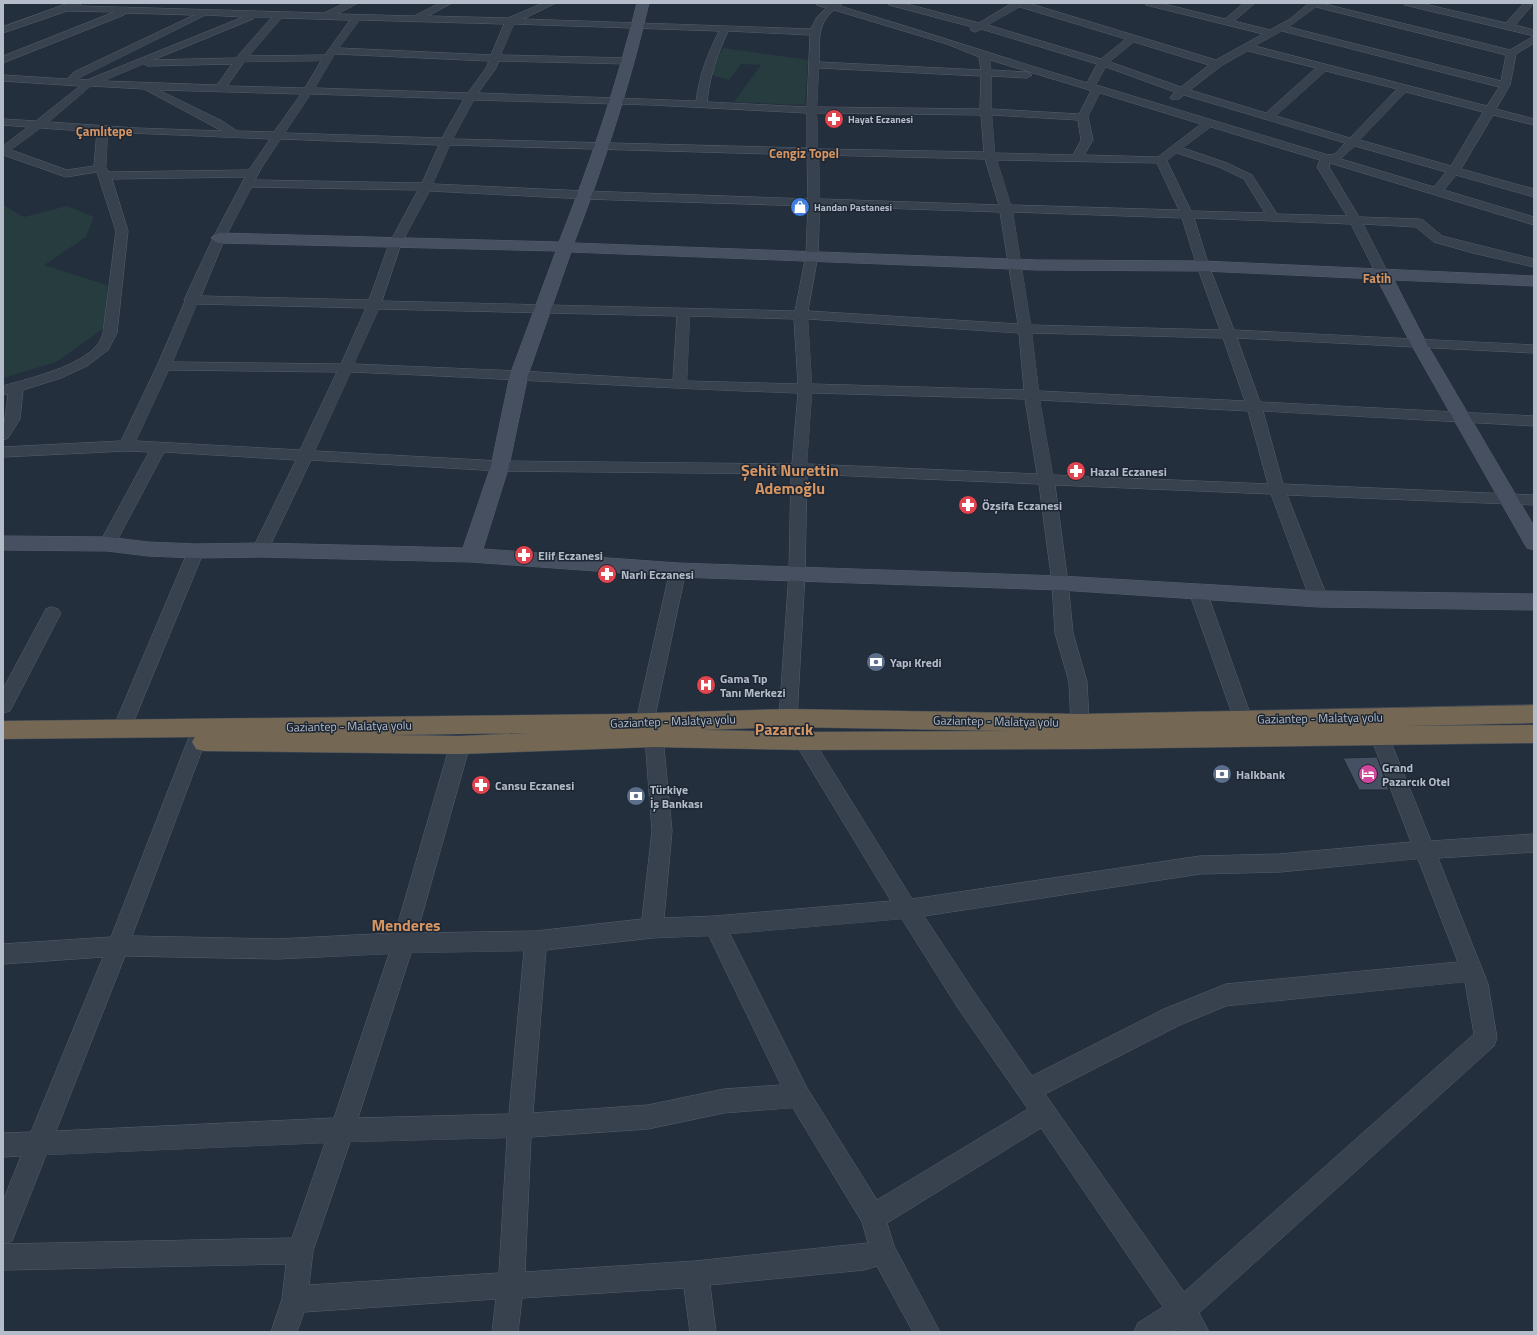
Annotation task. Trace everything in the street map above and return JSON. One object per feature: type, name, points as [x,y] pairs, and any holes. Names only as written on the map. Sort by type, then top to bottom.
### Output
[{"type":"highway","name":"Gaziantep - Malatya yolu","points":[[3,744],[196,742],[460,745],[788,718],[1080,723],[1534,714]]},
{"type":"highway","name":"Gaziantep - Malatya yolu","points":[[3,730],[618,723],[650,730],[804,741],[1086,740],[1534,734]]},
{"type":"street","points":[[3,30],[78,3]]},
{"type":"street","points":[[174,13],[193,3]]},
{"type":"street","points":[[325,15],[353,3]]},
{"type":"street","points":[[416,18],[447,3]]},
{"type":"street","points":[[260,550],[371,313],[396,244],[426,187],[446,141],[471,96],[490,68],[510,21],[551,3]]},
{"type":"street","points":[[471,555],[500,466],[519,375],[601,147],[628,61],[636,25],[643,3]]},
{"type":"street","points":[[892,3],[981,26],[1103,63],[1182,91],[1268,117],[1534,193]]},
{"type":"street","points":[[917,10],[927,3]]},
{"type":"street","points":[[950,42],[981,26],[1018,3],[1217,64]]},
{"type":"street","points":[[1227,22],[1250,3]]},
{"type":"street","points":[[1160,108],[1217,64],[1293,21],[1315,3],[1511,54]]},
{"type":"street","points":[[1408,3],[1429,5],[1534,33]]},
{"type":"street","points":[[1509,26],[1529,3]]},
{"type":"street","points":[[788,718],[797,574],[799,469],[805,389],[801,315],[812,255],[814,202],[812,110],[815,32],[816,24],[830,4],[950,42],[984,55],[1529,220],[1534,197]]},
{"type":"street","points":[[1154,4],[1270,33]]},
{"type":"street","points":[[66,8],[174,13],[256,14],[280,10],[357,17],[815,32]]},
{"type":"street","points":[[3,60],[127,10]]},
{"type":"street","points":[[220,88],[240,60],[280,10]]},
{"type":"street","points":[[72,81],[72,78],[78,74],[206,13]]},
{"type":"street","points":[[3,151],[40,124],[90,82],[256,14]]},
{"type":"street","points":[[126,446],[164,366],[191,300],[219,238],[250,178],[308,92],[330,54],[357,17]]},
{"type":"street","points":[[701,104],[710,60],[725,28]]},
{"type":"street","points":[[1280,28],[1505,85]]},
{"type":"street","points":[[1077,158],[1087,140],[1083,117],[1103,63],[1133,38]]},
{"type":"street","points":[[1436,192],[1454,170],[1505,85],[1511,54],[1534,39]]},
{"type":"street","points":[[1246,47],[1534,122]]},
{"type":"street","points":[[139,63],[240,60],[330,54],[628,61]]},
{"type":"street","points":[[984,55],[990,156],[1006,209],[1015,264],[1025,328],[1032,395],[1046,479],[1060,583],[1064,633],[1078,682],[1080,723]]},
{"type":"street","points":[[814,65],[1054,76]]},
{"type":"street","points":[[1268,117],[1322,68]]},
{"type":"street","points":[[3,78],[143,86],[308,92],[615,100],[812,110],[987,112],[1083,117]]},
{"type":"street","points":[[143,86],[218,123],[234,133]]},
{"type":"street","points":[[1326,159],[1339,156],[1403,89]]},
{"type":"street","points":[[3,122],[102,129],[601,147],[1161,160],[1209,123]]},
{"type":"street","points":[[3,435],[13,419],[10,389],[59,374],[89,358],[104,346],[110,333],[122,231],[102,172],[102,129]]},
{"type":"street","points":[[1176,149],[1223,165],[1248,177],[1273,217]]},
{"type":"street","points":[[3,151],[66,174],[102,172],[585,195],[1419,223],[1438,239],[1477,250],[1534,263]]},
{"type":"street","points":[[1326,159],[1323,167],[1355,220],[1419,344],[1534,543]]},
{"type":"street","points":[[1161,160],[1181,199],[1187,215],[1203,266],[1254,406],[1276,489],[1319,599]]},
{"type":"street","points":[[219,238],[812,255],[1015,264],[1203,266],[1534,281]]},
{"type":"street","points":[[191,300],[801,315],[1025,328],[1229,334],[1534,349]]},
{"type":"street","points":[[680,385],[684,312]]},
{"type":"street","points":[[164,366],[345,368],[519,375],[680,385],[1032,395],[1534,421]]},
{"type":"street","points":[[3,452],[126,446],[159,447],[500,466],[799,469],[1534,500]]},
{"type":"street","points":[[107,544],[159,447]]},
{"type":"street","points":[[3,543],[107,544],[148,549],[196,551],[260,550],[471,555],[678,570],[1060,583],[1319,599],[1534,602]]},
{"type":"street","points":[[122,728],[196,551]]},
{"type":"street","points":[[652,928],[662,831],[650,730],[678,570]]},
{"type":"street","points":[[1198,592],[1243,719]]},
{"type":"street","points":[[3,706],[52,613]]},
{"type":"street","points":[[1147,1332],[1182,1311],[1486,1038],[1477,984],[1379,735]]},
{"type":"street","points":[[804,741],[907,909],[966,1000],[1196,1332]]},
{"type":"street","points":[[3,1232],[118,946],[196,742]]},
{"type":"street","points":[[284,1332],[295,1299],[300,1251],[342,1130],[403,944],[460,745]]},
{"type":"street","points":[[3,954],[118,946],[278,949],[536,941],[652,928],[716,926],[907,909],[1200,865],[1280,863],[1424,850],[1534,843]]},
{"type":"street","points":[[716,926],[799,1096],[873,1217],[883,1251],[927,1332]]},
{"type":"street","points":[[505,1332],[510,1285],[520,1126],[536,941]]},
{"type":"street","points":[[1028,1090],[1172,1017],[1226,995],[1472,971]]},
{"type":"street","points":[[3,1145],[38,1142],[342,1130],[520,1126],[648,1117],[724,1101],[799,1096]]},
{"type":"street","points":[[873,1217],[1044,1112]]},
{"type":"street","points":[[3,1257],[300,1251]]},
{"type":"street","points":[[295,1299],[695,1274],[864,1257],[883,1251]]},
{"type":"street","points":[[695,1274],[703,1332]]},
{"type":"green space","points":[[723,48],[808,60],[805,105],[734,102],[761,65],[741,64],[729,80],[709,74]]},
{"type":"green space","points":[[3,205],[24,217],[67,206],[94,217],[86,237],[44,265],[107,285],[107,326],[56,362],[3,378]]},
{"type":"building","name":"Grand Pazarcık Otel","points":[[1377,757],[1389,790],[1359,790],[1343,758]]},
{"type":"place","name":"Hayat Eczanesi","points":[[834,119]]},
{"type":"place","name":"Handan Pastanesi","points":[[800,207]]},
{"type":"place","name":"Hazal Eczanesi","points":[[1076,471]]},
{"type":"place","name":"Özşifa Eczanesi","points":[[968,505]]},
{"type":"place","name":"Elif Eczanesi","points":[[524,555]]},
{"type":"place","name":"Narlı Eczanesi","points":[[607,574]]},
{"type":"place","name":"Yapı Kredi","points":[[876,662]]},
{"type":"place","name":"Gama Tıp Tanı Merkezi","points":[[706,685]]},
{"type":"place","name":"Halkbank","points":[[1222,774]]},
{"type":"place","name":"Grand Pazarcık Otel","points":[[1368,774]]},
{"type":"place","name":"Cansu Eczanesi","points":[[481,785]]},
{"type":"place","name":"Türkiye İş Bankası","points":[[636,796]]},
{"type":"district","name":"Çamlıtepe","points":[[104,131]]},
{"type":"district","name":"Cengiz Topel","points":[[804,153]]},
{"type":"district","name":"Fatih","points":[[1377,278]]},
{"type":"district","name":"Şehit Nurettin Ademoğlu","points":[[790,479]]},
{"type":"district","name":"Pazarcık","points":[[784,729]]},
{"type":"district","name":"Menderes","points":[[406,925]]}]
